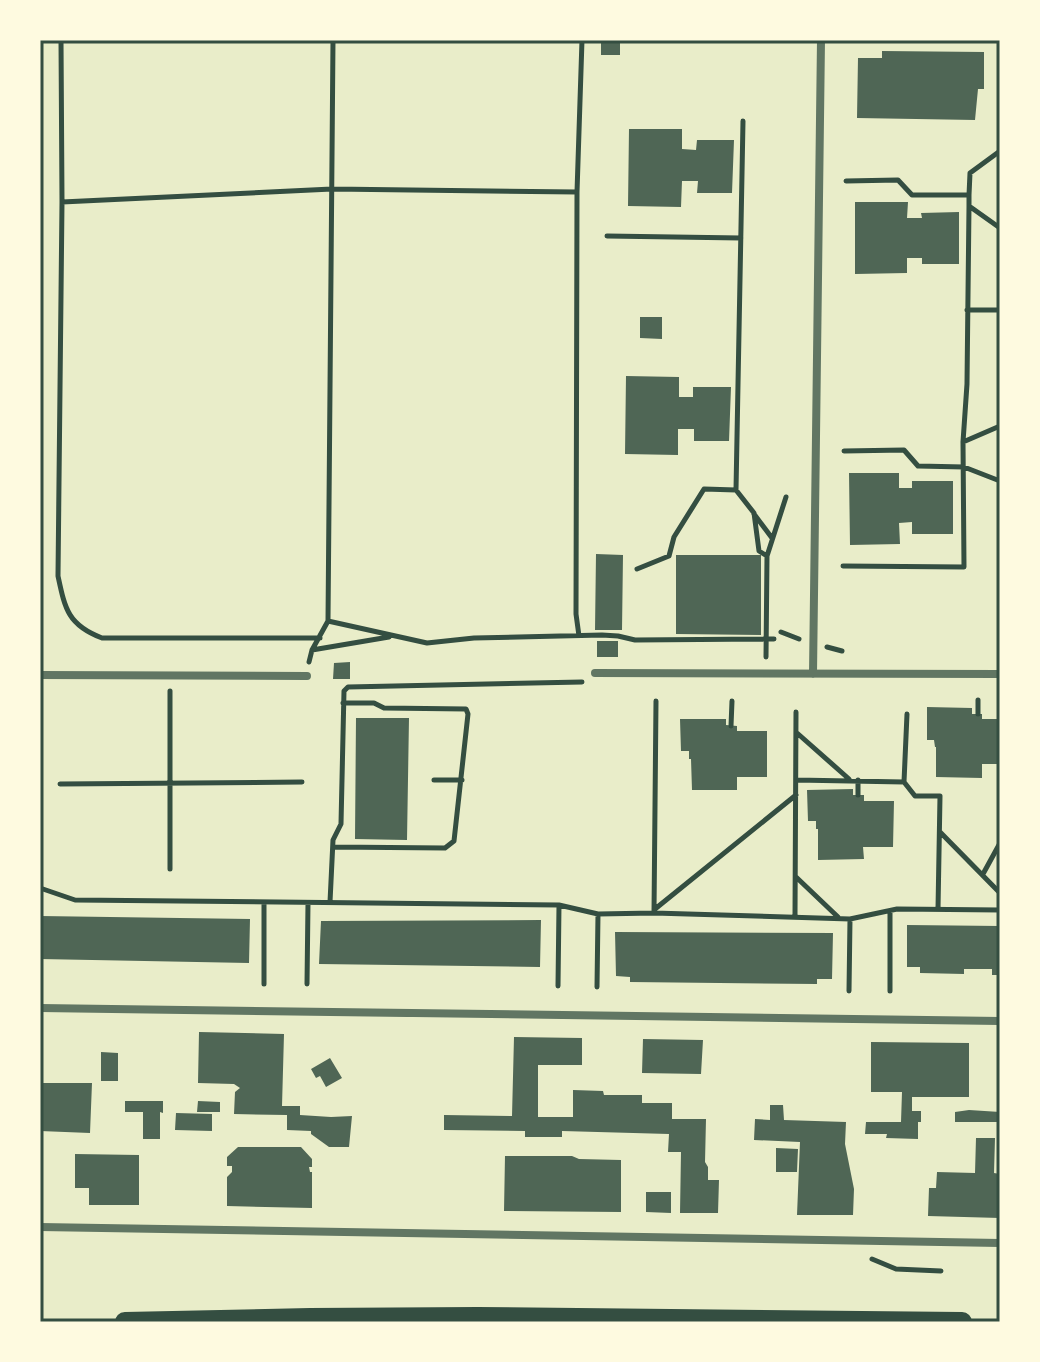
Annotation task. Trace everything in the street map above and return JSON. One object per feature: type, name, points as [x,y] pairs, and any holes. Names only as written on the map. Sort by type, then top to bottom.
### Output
[{"type":"main road","points":[[125,1322],[494,1317],[962,1322]]},
{"type":"street","points":[[813,674],[821,40]]},
{"type":"street","points":[[595,678],[1000,674]]},
{"type":"street","points":[[40,675],[307,676]]},
{"type":"street","points":[[40,1008],[1000,1021]]},
{"type":"street","points":[[40,1227],[1000,1243]]},
{"type":"path","points":[[61,40],[58,576],[70,618],[86,632],[102,638],[320,638]]},
{"type":"path","points":[[307,676],[312,650],[328,621],[333,40]]},
{"type":"path","points":[[579,636],[576,614],[577,192],[582,40]]},
{"type":"path","points":[[743,121],[736,490],[773,538]]},
{"type":"path","points":[[843,566],[964,567],[963,442],[967,384],[970,173],[1000,151]]},
{"type":"path","points":[[846,181],[898,180],[912,195],[969,195]]},
{"type":"path","points":[[62,202],[332,189],[577,192]]},
{"type":"path","points":[[969,206],[1000,228]]},
{"type":"path","points":[[607,236],[741,238]]},
{"type":"path","points":[[967,310],[1000,310]]},
{"type":"path","points":[[963,442],[1000,426]]},
{"type":"path","points":[[844,451],[904,450],[918,466],[964,467],[1000,481]]},
{"type":"path","points":[[637,569],[669,556],[674,537],[704,489],[736,490]]},
{"type":"path","points":[[766,639],[767,556],[786,497]]},
{"type":"path","points":[[754,513],[759,551],[767,556]]},
{"type":"path","points":[[328,621],[427,643],[474,638],[579,636],[618,636],[635,640],[774,639]]},
{"type":"path","points":[[312,650],[393,636]]},
{"type":"path","points":[[330,903],[333,840],[341,824],[343,703],[344,691],[348,687],[595,678]]},
{"type":"path","points":[[170,686],[170,869]]},
{"type":"path","points":[[978,700],[978,714]]},
{"type":"path","points":[[654,912],[656,701]]},
{"type":"path","points":[[731,726],[732,701]]},
{"type":"path","points":[[333,847],[445,848],[454,841],[468,714],[466,709],[384,708],[374,703],[343,703]]},
{"type":"path","points":[[795,917],[796,712]]},
{"type":"path","points":[[907,714],[904,782],[915,796],[940,796],[938,909]]},
{"type":"path","points":[[796,732],[849,780]]},
{"type":"path","points":[[434,780],[462,780]]},
{"type":"path","points":[[796,780],[904,782]]},
{"type":"path","points":[[858,780],[858,795]]},
{"type":"path","points":[[60,784],[302,782]]},
{"type":"path","points":[[654,912],[796,795]]},
{"type":"path","points":[[940,832],[1000,893]]},
{"type":"path","points":[[983,874],[1000,843]]},
{"type":"path","points":[[795,876],[839,917]]},
{"type":"path","points":[[40,888],[75,900],[559,905],[598,914],[654,912],[850,919],[890,911],[1000,910]]},
{"type":"path","points":[[264,902],[264,984]]},
{"type":"path","points":[[307,984],[308,903]]},
{"type":"path","points":[[558,986],[559,905]]},
{"type":"path","points":[[890,911],[890,991]]},
{"type":"path","points":[[597,987],[598,914]]},
{"type":"path","points":[[849,991],[850,919]]},
{"type":"path","points":[[849,1240],[866,1256],[887,1267],[941,1271]]},
{"type":"building","points":[[601,40],[620,40],[620,55],[601,55]]},
{"type":"building","points":[[882,51],[984,52],[984,89],[978,89],[975,120],[857,118],[858,58],[882,58]]},
{"type":"building","points":[[629,129],[682,129],[682,149],[696,150],[697,140],[734,140],[732,193],[697,193],[698,181],[682,181],[681,207],[628,206]]},
{"type":"building","points":[[855,202],[908,202],[907,218],[922,218],[921,213],[959,212],[959,264],[922,264],[922,258],[907,258],[907,273],[855,274]]},
{"type":"building","points":[[640,317],[662,317],[662,339],[640,338]]},
{"type":"building","points":[[626,376],[679,377],[679,397],[693,397],[693,387],[731,387],[729,441],[694,441],[694,429],[678,429],[678,455],[625,454]]},
{"type":"building","points":[[849,473],[899,473],[899,488],[912,488],[912,481],[953,481],[953,534],[912,534],[912,522],[899,523],[900,544],[850,545]]},
{"type":"building","points":[[596,554],[623,555],[622,630],[595,630]]},
{"type":"building","points":[[676,555],[761,555],[761,635],[676,634]]},
{"type":"building","points":[[597,641],[618,641],[618,657],[597,657]]},
{"type":"building","points":[[350,662],[350,679],[333,679],[334,663]]},
{"type":"building","points":[[927,707],[972,708],[972,714],[982,714],[982,719],[1000,719],[1000,764],[982,764],[982,778],[936,777],[936,747],[934,740],[927,740]]},
{"type":"building","points":[[356,718],[409,718],[407,840],[355,839]]},
{"type":"building","points":[[680,719],[726,719],[726,725],[737,726],[737,731],[767,731],[767,777],[737,777],[737,790],[692,790],[689,751],[681,751]]},
{"type":"building","points":[[853,789],[853,795],[864,795],[864,801],[894,801],[893,847],[863,847],[864,859],[818,860],[818,829],[816,821],[808,821],[807,790]]},
{"type":"building","points":[[40,916],[250,919],[249,963],[40,959]]},
{"type":"building","points":[[541,920],[540,967],[319,964],[321,921]]},
{"type":"building","points":[[907,925],[1000,926],[1000,975],[992,975],[992,969],[964,969],[964,974],[920,973],[920,967],[907,967]]},
{"type":"building","points":[[615,932],[833,933],[832,979],[817,979],[817,984],[630,982],[630,977],[616,976]]},
{"type":"building","points":[[199,1032],[284,1034],[282,1106],[300,1106],[300,1115],[352,1116],[349,1147],[329,1147],[311,1131],[287,1130],[287,1115],[234,1114],[235,1092],[240,1088],[234,1084],[198,1083]]},
{"type":"building","points":[[514,1037],[582,1038],[582,1065],[538,1065],[538,1117],[573,1117],[573,1090],[603,1091],[604,1095],[642,1095],[642,1103],[672,1103],[672,1119],[706,1119],[705,1162],[708,1180],[719,1180],[718,1213],[680,1213],[681,1152],[668,1152],[669,1134],[562,1131],[562,1137],[525,1137],[525,1131],[444,1130],[444,1115],[512,1116]]},
{"type":"building","points":[[643,1039],[703,1040],[701,1074],[642,1073]]},
{"type":"building","points":[[871,1042],[969,1043],[969,1097],[912,1097],[912,1111],[921,1111],[918,1139],[865,1134],[866,1122],[901,1122],[902,1092],[871,1092]]},
{"type":"building","points":[[101,1052],[118,1053],[118,1081],[101,1081]]},
{"type":"building","points":[[330,1058],[342,1078],[326,1087],[320,1076],[316,1078],[311,1069]]},
{"type":"building","points":[[40,1083],[92,1083],[90,1133],[40,1131]]},
{"type":"building","points":[[125,1101],[163,1101],[160,1139],[143,1139],[143,1112],[125,1112]]},
{"type":"building","points":[[198,1101],[220,1102],[220,1112],[197,1112]]},
{"type":"building","points":[[770,1105],[783,1105],[784,1120],[846,1122],[845,1144],[854,1189],[853,1215],[797,1215],[800,1142],[754,1140],[755,1119],[770,1120]]},
{"type":"building","points":[[955,1112],[1000,1112],[1000,1122],[955,1122]]},
{"type":"building","points":[[176,1113],[212,1114],[212,1131],[175,1130]]},
{"type":"building","points":[[976,1138],[995,1138],[994,1173],[1000,1174],[1000,1218],[928,1216],[929,1188],[936,1188],[937,1172],[975,1173]]},
{"type":"building","points":[[238,1147],[301,1147],[312,1159],[312,1167],[309,1167],[312,1172],[312,1208],[227,1206],[227,1177],[232,1172],[232,1166],[227,1166],[227,1157]]},
{"type":"building","points":[[776,1148],[798,1149],[797,1172],[776,1172]]},
{"type":"building","points":[[75,1154],[139,1155],[139,1205],[89,1205],[89,1188],[75,1188]]},
{"type":"building","points":[[505,1156],[621,1160],[621,1212],[504,1211]]},
{"type":"building","points":[[646,1192],[671,1192],[671,1213],[646,1212]]}]
